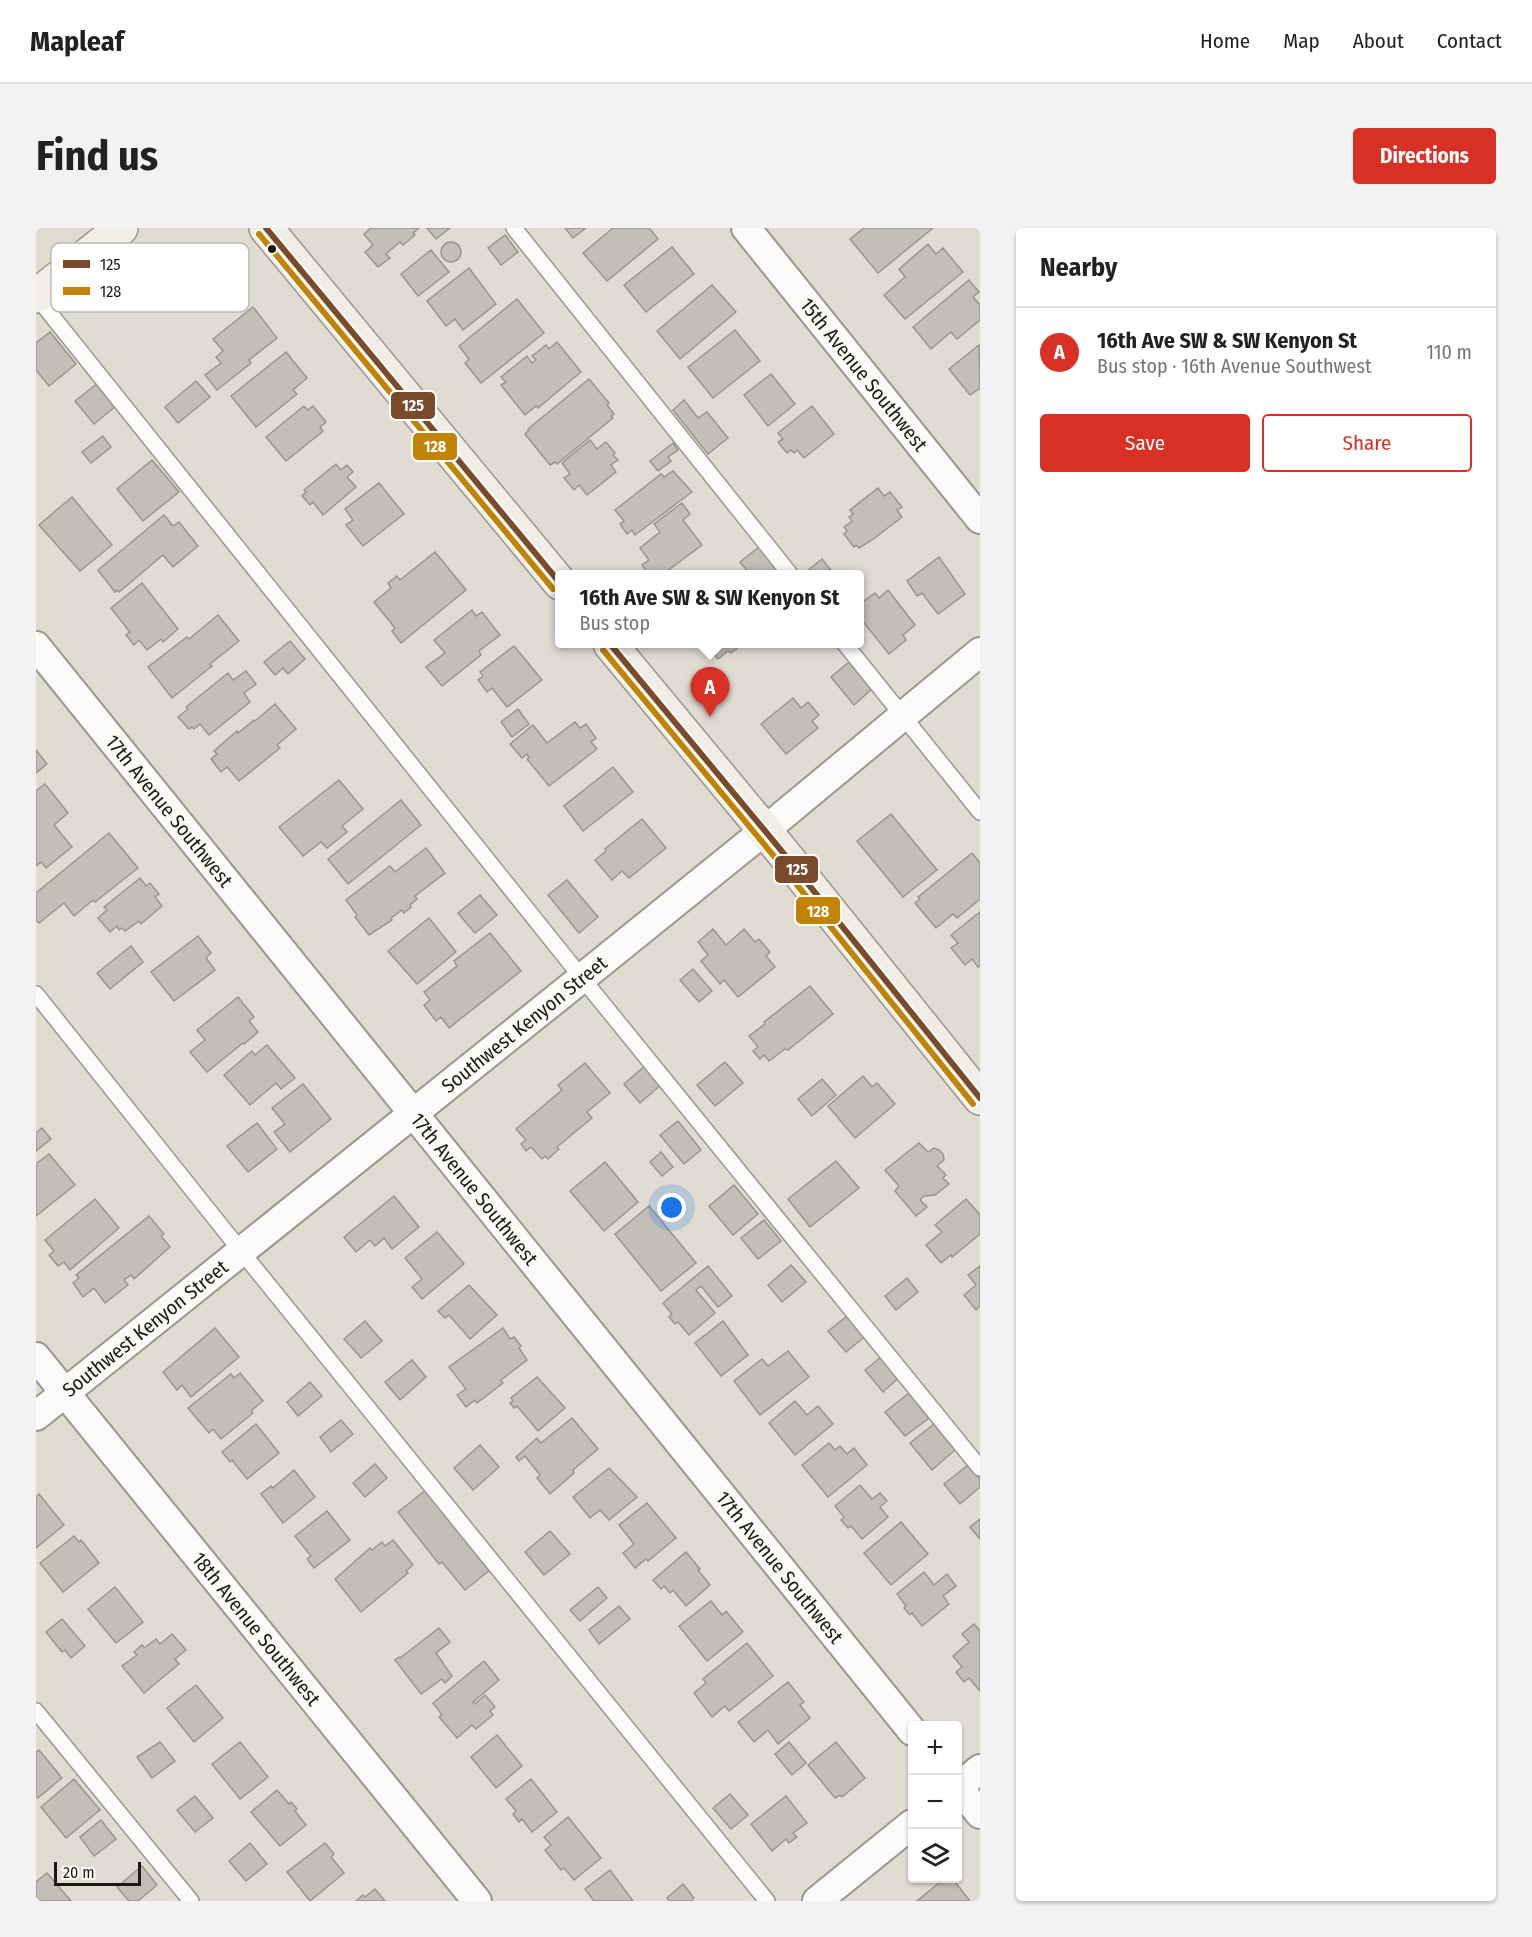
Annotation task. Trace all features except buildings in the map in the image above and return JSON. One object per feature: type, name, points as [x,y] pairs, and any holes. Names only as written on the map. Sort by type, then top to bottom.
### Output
[{"type":"street","points":[[266,228],[555,577]]},
{"type":"street","name":"15th Avenue Southwest","points":[[746,228],[980,519]]},
{"type":"street","points":[[36,296],[51,282]]},
{"type":"street","name":"17th Avenue Southwest","points":[[36,646],[908,1726]]},
{"type":"street","points":[[613,648],[980,1098]]},
{"type":"street","name":"Southwest Kenyon Street","points":[[36,1416],[764,831],[980,652]]},
{"type":"street","name":"18th Avenue Southwest","points":[[36,1356],[477,1901]]},
{"type":"street","points":[[962,1784],[980,1769]]},
{"type":"street","points":[[962,1792],[980,1814]]},
{"type":"street","points":[[817,1901],[908,1827]]},
{"type":"lane","points":[[514,228],[787,570]]},
{"type":"lane","points":[[36,296],[582,978],[980,1468]]},
{"type":"lane","points":[[848,648],[980,812]]},
{"type":"lane","points":[[36,994],[767,1901]]},
{"type":"lane","points":[[36,1711],[191,1901]]},
{"type":"transit line","name":"125","points":[[266,228],[555,577]]},
{"type":"transit line","name":"128","points":[[259,234],[553,589]]},
{"type":"transit line","name":"125","points":[[613,648],[780,849],[980,1098]]},
{"type":"transit line","name":"128","points":[[603,650],[773,855],[973,1104]]},
{"type":"place","name":"16th Ave SW & SW Kenyon St","points":[[710,717]]}]
